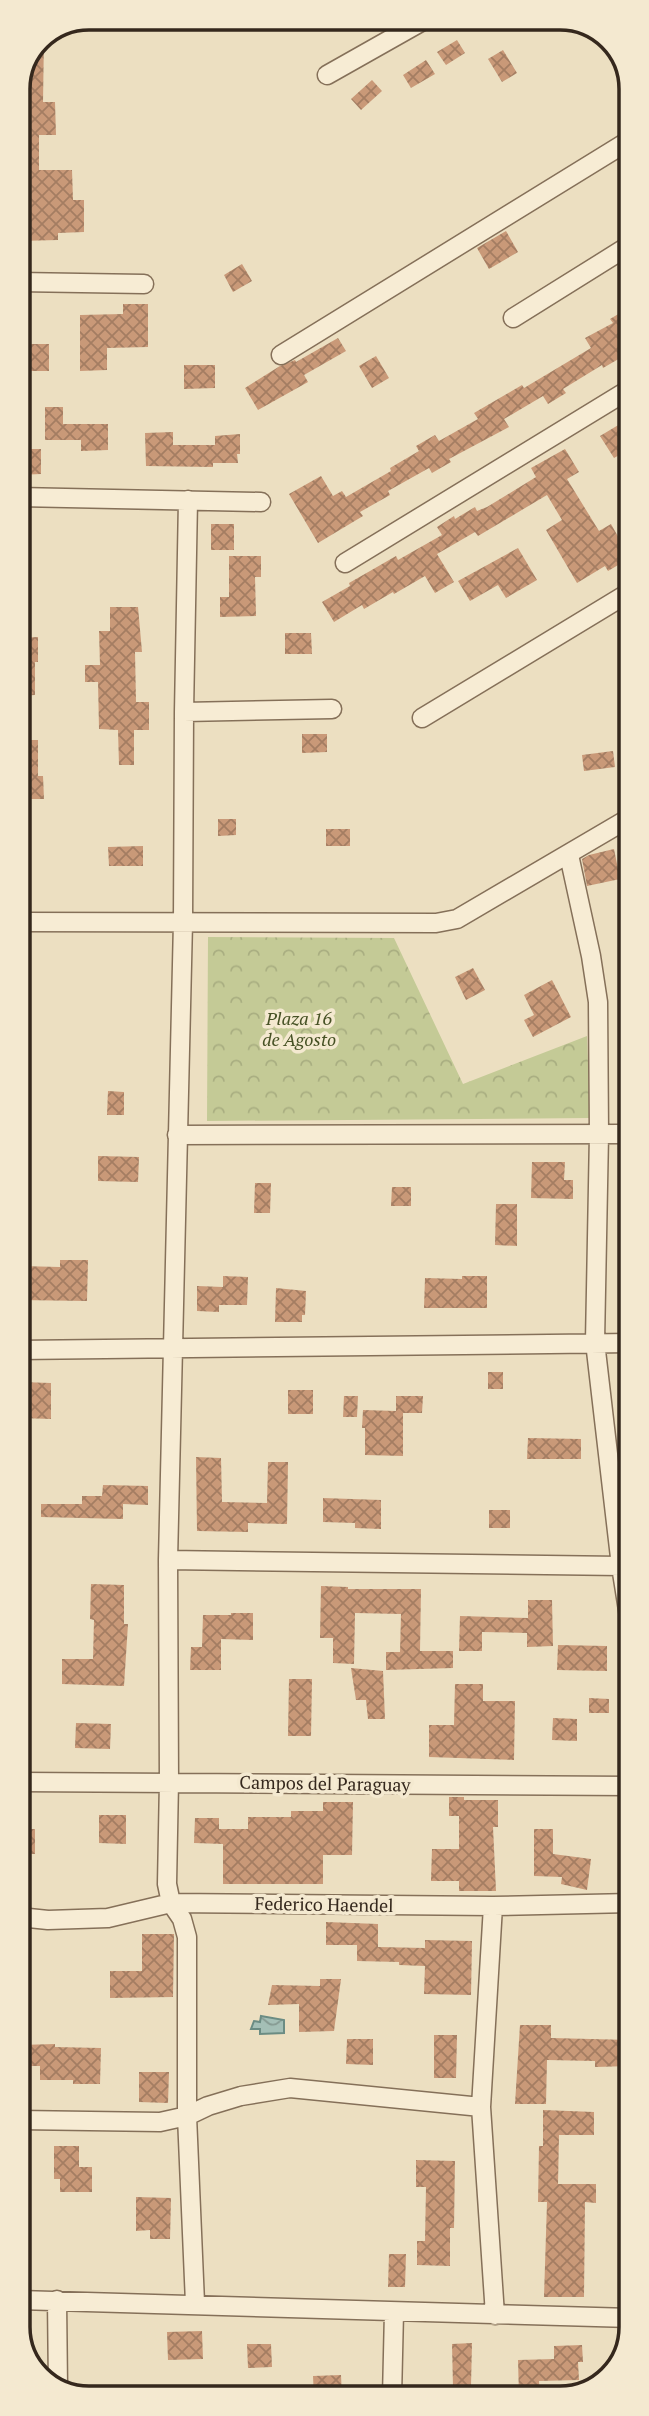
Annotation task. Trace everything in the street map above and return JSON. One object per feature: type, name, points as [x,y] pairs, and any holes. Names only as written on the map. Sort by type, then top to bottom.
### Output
[{"type":"street","points":[[327,75],[407,30]]},
{"type":"street","points":[[281,355],[619,147]]},
{"type":"street","points":[[513,318],[619,252]]},
{"type":"street","points":[[30,282],[144,284]]},
{"type":"street","points":[[345,563],[619,396]]},
{"type":"street","points":[[30,496],[261,502]]},
{"type":"street","points":[[188,500],[183,922],[168,1560],[167,1884],[171,1903],[182,1919],[187,1937],[187,2116],[195,2304]]},
{"type":"street","points":[[422,718],[619,599]]},
{"type":"street","points":[[184,712],[332,709]]},
{"type":"street","points":[[30,922],[436,923],[457,919],[619,824]]},
{"type":"street","points":[[569,855],[598,1002],[596,1342],[619,1548]]},
{"type":"street","points":[[177,1135],[619,1134]]},
{"type":"street","points":[[30,1350],[619,1343]]},
{"type":"street","points":[[168,1560],[619,1566]]},
{"type":"street","name":"Campos del Paraguay","points":[[30,1782],[619,1786]]},
{"type":"street","name":"Federico Haendel","points":[[30,1918],[108,1918],[171,1903],[493,1906],[619,1903]]},
{"type":"street","points":[[493,1906],[481,2108],[495,2315]]},
{"type":"street","points":[[30,2120],[160,2122],[187,2116],[208,2106],[242,2096],[290,2088],[481,2108]]},
{"type":"street","points":[[30,2300],[619,2318]]},
{"type":"street","points":[[57,2300],[58,2377]]},
{"type":"street","points":[[392,2386],[394,2312]]},
{"type":"green space","name":"Plaza 16 de Agosto","points":[[208,937],[394,938],[463,1084],[587,1036],[590,1118],[207,1121]]},
{"type":"water","points":[[261,2016],[284,2020],[284,2033],[260,2034],[260,2029],[251,2029],[254,2021],[260,2022]]},
{"type":"building","points":[[457,40],[465,53],[446,65],[437,52]]},
{"type":"building","points":[[503,50],[517,73],[502,82],[488,59]]},
{"type":"building","points":[[44,51],[43,102],[55,102],[56,135],[39,135],[39,170],[72,170],[73,200],[84,200],[84,232],[58,233],[58,240],[30,241],[30,89],[34,66]]},
{"type":"building","points":[[426,60],[435,74],[411,88],[403,75]]},
{"type":"building","points":[[372,80],[382,91],[361,110],[351,99]]},
{"type":"building","points":[[506,231],[518,252],[489,269],[477,248]]},
{"type":"building","points":[[242,264],[252,281],[233,292],[224,275]]},
{"type":"building","points":[[123,304],[148,304],[148,347],[107,348],[107,370],[80,371],[80,315],[123,314]]},
{"type":"building","points":[[619,314],[619,359],[603,368],[602,365],[563,389],[566,393],[548,404],[543,396],[504,419],[509,427],[449,459],[451,462],[432,473],[429,468],[388,491],[390,495],[360,512],[363,516],[318,543],[289,494],[321,476],[333,496],[342,491],[346,497],[419,451],[416,446],[435,435],[439,441],[478,419],[474,413],[522,385],[524,388],[591,348],[585,338],[613,323],[610,319]]},
{"type":"building","points":[[338,338],[346,351],[304,375],[308,382],[258,410],[245,388],[280,366],[295,360],[296,362]]},
{"type":"building","points":[[30,344],[49,344],[49,371],[30,371]]},
{"type":"building","points":[[376,356],[389,378],[372,388],[359,366]]},
{"type":"building","points":[[184,365],[215,365],[215,388],[184,389]]},
{"type":"building","points":[[45,407],[63,407],[63,424],[108,424],[108,450],[81,451],[81,440],[45,440]]},
{"type":"building","points":[[619,425],[619,455],[614,458],[600,436]]},
{"type":"building","points":[[173,432],[173,445],[215,445],[215,436],[240,434],[238,463],[213,463],[213,467],[146,466],[145,433]]},
{"type":"building","points":[[30,449],[41,449],[41,474],[30,474]]},
{"type":"building","points":[[565,449],[579,472],[567,479],[599,531],[611,524],[619,538],[619,564],[608,571],[605,566],[577,583],[546,530],[562,520],[547,495],[478,536],[475,532],[437,554],[454,582],[435,593],[425,576],[364,609],[362,605],[334,622],[322,602],[396,556],[398,560],[442,535],[437,527],[454,516],[455,519],[475,507],[477,511],[487,507],[536,477],[531,468]]},
{"type":"building","points":[[211,524],[234,524],[234,550],[211,550]]},
{"type":"building","points":[[518,548],[537,580],[506,598],[498,585],[470,601],[458,581]]},
{"type":"building","points":[[229,556],[261,556],[261,577],[255,577],[256,616],[220,617],[220,597],[229,597]]},
{"type":"building","points":[[110,607],[138,607],[142,652],[135,652],[136,702],[149,702],[149,730],[134,730],[134,765],[119,765],[118,730],[99,729],[98,682],[85,682],[85,665],[100,665],[99,631],[110,631]]},
{"type":"building","points":[[285,633],[311,633],[312,654],[285,654]]},
{"type":"building","points":[[30,637],[38,637],[35,695],[30,695]]},
{"type":"building","points":[[302,734],[327,734],[327,752],[302,753]]},
{"type":"building","points":[[30,740],[38,740],[38,776],[43,776],[44,799],[30,799]]},
{"type":"building","points":[[613,751],[615,767],[584,771],[582,755]]},
{"type":"building","points":[[218,819],[236,819],[236,835],[218,836]]},
{"type":"building","points":[[326,829],[350,829],[350,846],[326,846]]},
{"type":"building","points":[[143,846],[143,866],[109,866],[108,847]]},
{"type":"building","points":[[614,849],[619,879],[587,886],[582,859]]},
{"type":"building","points":[[473,968],[485,990],[466,1000],[455,977]]},
{"type":"building","points":[[552,980],[571,1017],[533,1037],[524,1020],[534,1015],[524,995]]},
{"type":"building","points":[[108,1091],[124,1092],[124,1115],[107,1115]]},
{"type":"building","points":[[98,1156],[139,1157],[138,1182],[98,1181]]},
{"type":"building","points":[[532,1162],[565,1162],[564,1180],[573,1180],[573,1199],[531,1198]]},
{"type":"building","points":[[255,1183],[271,1183],[270,1213],[254,1213]]},
{"type":"building","points":[[392,1187],[411,1187],[411,1206],[391,1206]]},
{"type":"building","points":[[496,1204],[517,1204],[517,1246],[495,1245]]},
{"type":"building","points":[[60,1260],[88,1260],[87,1301],[30,1300],[30,1266],[60,1267]]},
{"type":"building","points":[[223,1276],[248,1277],[247,1305],[219,1305],[219,1312],[197,1311],[197,1286],[223,1287]]},
{"type":"building","points":[[462,1276],[487,1276],[487,1308],[424,1308],[425,1278],[462,1279]]},
{"type":"building","points":[[276,1288],[306,1291],[302,1322],[275,1322]]},
{"type":"building","points":[[488,1372],[503,1372],[503,1389],[488,1389]]},
{"type":"building","points":[[30,1382],[51,1383],[51,1419],[30,1418]]},
{"type":"building","points":[[288,1390],[313,1390],[313,1414],[288,1414]]},
{"type":"building","points":[[344,1396],[358,1396],[357,1417],[343,1417]]},
{"type":"building","points":[[396,1396],[423,1396],[422,1413],[403,1413],[403,1456],[365,1455],[363,1410],[396,1411]]},
{"type":"building","points":[[528,1438],[581,1439],[581,1459],[527,1459]]},
{"type":"building","points":[[196,1457],[221,1458],[222,1502],[267,1503],[268,1462],[288,1462],[287,1524],[248,1523],[248,1532],[197,1531]]},
{"type":"building","points":[[103,1485],[148,1486],[148,1505],[123,1504],[123,1519],[41,1517],[41,1504],[82,1504],[82,1496],[102,1496]]},
{"type":"building","points":[[323,1498],[381,1500],[381,1529],[355,1528],[355,1523],[323,1522]]},
{"type":"building","points":[[489,1510],[510,1510],[510,1528],[489,1528]]},
{"type":"building","points":[[91,1584],[124,1585],[124,1624],[128,1624],[124,1686],[62,1684],[62,1659],[93,1659]]},
{"type":"building","points":[[321,1586],[348,1589],[421,1589],[420,1651],[453,1651],[453,1668],[386,1670],[386,1652],[400,1652],[401,1614],[355,1613],[354,1664],[333,1663],[333,1638],[320,1638]]},
{"type":"building","points":[[528,1600],[552,1600],[553,1646],[527,1647],[527,1633],[482,1632],[482,1651],[459,1651],[460,1616],[528,1618]]},
{"type":"building","points":[[253,1613],[253,1640],[221,1639],[221,1670],[190,1670],[191,1647],[202,1647],[203,1615]]},
{"type":"building","points":[[558,1645],[607,1646],[607,1671],[557,1670]]},
{"type":"building","points":[[351,1668],[383,1671],[385,1719],[368,1719],[366,1700],[356,1700]]},
{"type":"building","points":[[289,1679],[312,1679],[311,1736],[288,1736]]},
{"type":"building","points":[[455,1684],[483,1684],[483,1701],[515,1701],[514,1760],[429,1757],[429,1725],[454,1725]]},
{"type":"building","points":[[589,1698],[609,1699],[609,1713],[589,1713]]},
{"type":"building","points":[[553,1718],[577,1719],[577,1741],[552,1740]]},
{"type":"building","points":[[76,1723],[111,1724],[110,1749],[75,1748]]},
{"type":"building","points":[[449,1797],[498,1800],[498,1827],[493,1827],[496,1891],[459,1891],[459,1881],[431,1881],[432,1849],[459,1849],[459,1816],[449,1816]]},
{"type":"building","points":[[323,1802],[353,1802],[352,1855],[323,1855],[323,1884],[223,1884],[223,1844],[194,1843],[195,1818],[219,1818],[219,1829],[248,1829],[248,1817],[291,1817],[291,1811],[323,1811]]},
{"type":"building","points":[[99,1815],[126,1815],[126,1844],[99,1843]]},
{"type":"building","points":[[30,1829],[35,1829],[35,1854],[30,1854]]},
{"type":"building","points":[[534,1829],[553,1829],[553,1854],[591,1859],[587,1890],[561,1884],[562,1877],[534,1876]]},
{"type":"building","points":[[326,1922],[378,1924],[378,1947],[425,1948],[425,1940],[472,1941],[471,1995],[424,1994],[425,1966],[357,1961],[357,1945],[326,1945]]},
{"type":"building","points":[[142,1934],[174,1934],[173,1997],[110,1998],[110,1971],[142,1971]]},
{"type":"building","points":[[320,1979],[341,1979],[334,2031],[299,2032],[299,2004],[268,2005],[272,1985],[320,1986]]},
{"type":"building","points":[[520,2025],[551,2025],[551,2038],[619,2040],[619,2066],[595,2067],[595,2061],[547,2060],[546,2104],[515,2104]]},
{"type":"building","points":[[434,2035],[457,2035],[456,2078],[434,2078]]},
{"type":"building","points":[[347,2039],[373,2039],[373,2065],[346,2064]]},
{"type":"building","points":[[30,2045],[101,2048],[100,2084],[73,2084],[73,2080],[40,2080],[40,2066],[30,2066]]},
{"type":"building","points":[[139,2072],[169,2072],[168,2103],[139,2102]]},
{"type":"building","points":[[543,2110],[594,2112],[594,2135],[559,2135],[558,2184],[596,2184],[596,2203],[585,2202],[584,2297],[544,2297],[547,2202],[538,2202]]},
{"type":"building","points":[[54,2146],[79,2146],[79,2167],[92,2167],[92,2192],[60,2192],[60,2179],[54,2179]]},
{"type":"building","points":[[416,2160],[455,2161],[454,2228],[450,2228],[450,2266],[417,2265],[417,2241],[425,2241],[426,2187],[416,2187]]},
{"type":"building","points":[[136,2197],[171,2198],[170,2239],[150,2239],[150,2230],[136,2231]]},
{"type":"building","points":[[389,2254],[406,2254],[405,2287],[388,2287]]},
{"type":"building","points":[[202,2331],[203,2359],[168,2360],[167,2332]]},
{"type":"building","points":[[472,2343],[471,2386],[453,2386],[452,2344]]},
{"type":"building","points":[[247,2344],[271,2344],[272,2367],[248,2368]]},
{"type":"building","points":[[582,2345],[583,2362],[578,2362],[579,2380],[539,2381],[539,2386],[519,2386],[518,2360],[554,2359],[554,2346]]},
{"type":"building","points":[[341,2375],[342,2386],[313,2386],[313,2376]]}]
